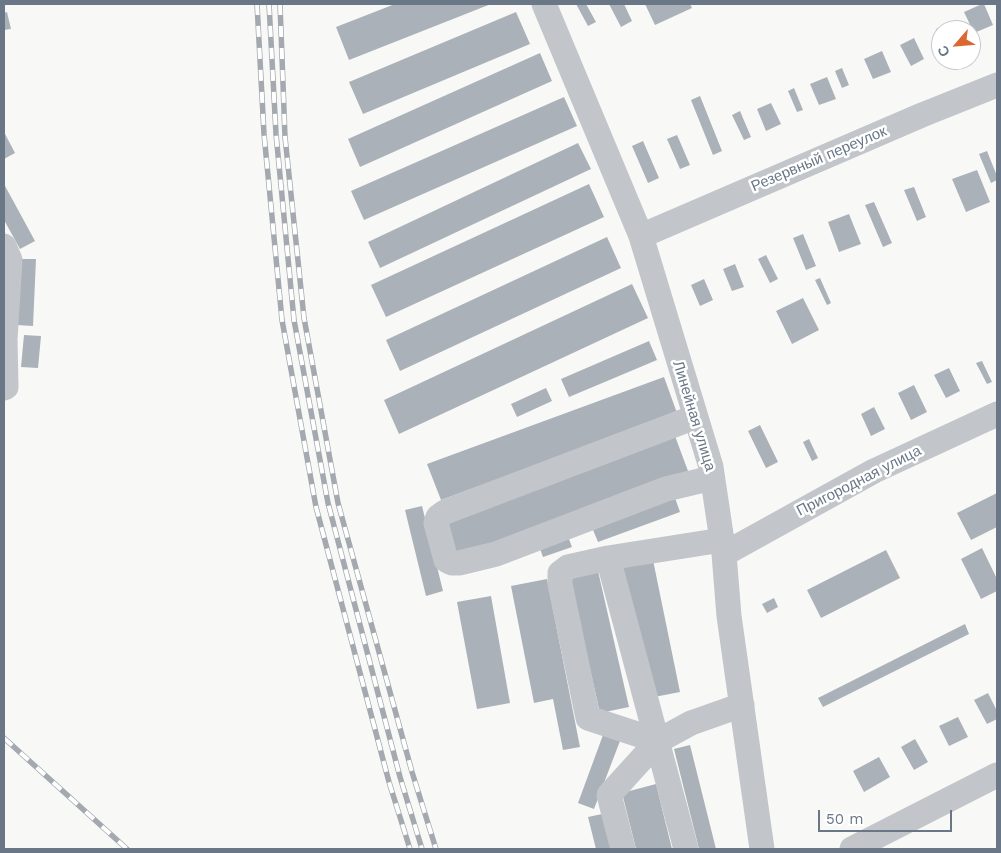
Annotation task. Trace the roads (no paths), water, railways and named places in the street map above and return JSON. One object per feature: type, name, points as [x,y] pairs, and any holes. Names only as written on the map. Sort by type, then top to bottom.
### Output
[{"type":"street","name":"Линейная улица","points":[[544,4],[641,236],[711,468],[723,547],[729,616],[762,849]]},
{"type":"street","name":"Резервный переулок","points":[[641,236],[922,115],[997,85]]},
{"type":"street","points":[[4,246],[10,260],[6,279],[4,339],[6,387],[4,388]]},
{"type":"street","name":"Пригородная улица","points":[[658,741],[588,718],[560,584],[560,573],[568,567],[608,558],[723,547],[874,471],[997,414]]},
{"type":"street","points":[[695,417],[445,512],[438,517],[436,523],[446,560],[452,563],[459,563],[496,554],[666,489],[712,478]]},
{"type":"street","points":[[608,558],[686,849]]},
{"type":"street","points":[[623,849],[609,795],[658,741],[691,723],[742,705]]},
{"type":"street","points":[[852,849],[997,775]]},
{"type":"railway","points":[[257,4],[264,134],[282,320],[316,507],[389,782],[410,849]]},
{"type":"railway","points":[[269,4],[276,134],[294,320],[328,503],[400,777],[422,849]]},
{"type":"railway","points":[[280,4],[285,137],[304,318],[338,503],[412,772],[436,849]]},
{"type":"railway","points":[[4,738],[127,849]]}]
